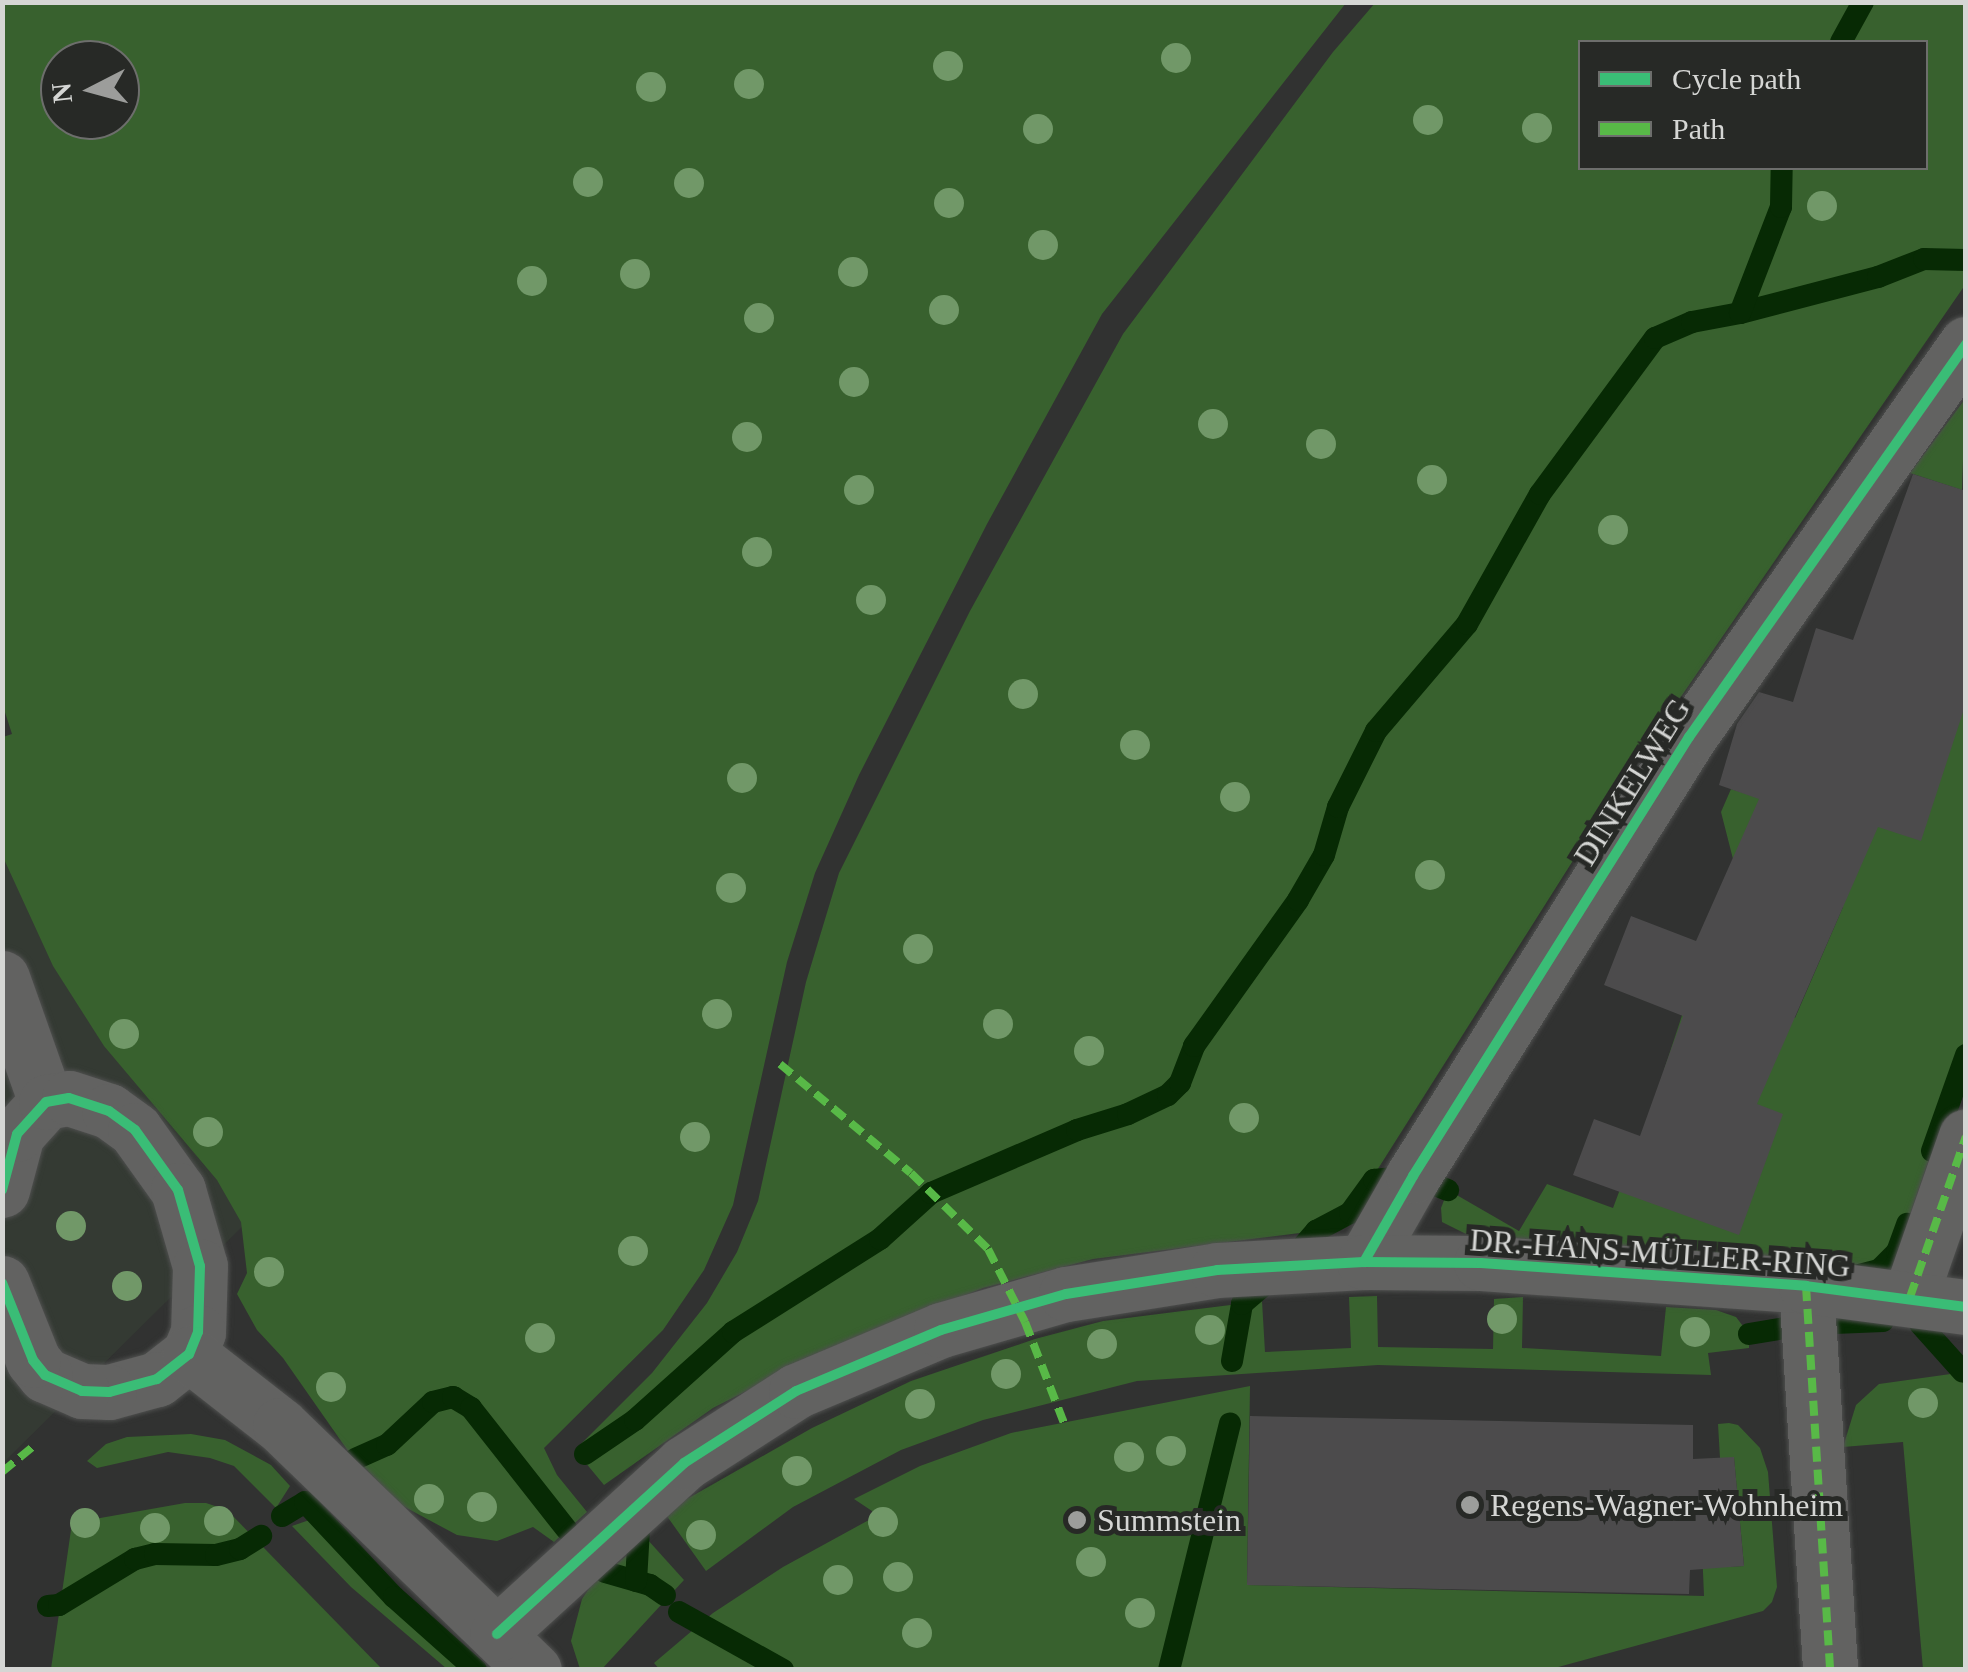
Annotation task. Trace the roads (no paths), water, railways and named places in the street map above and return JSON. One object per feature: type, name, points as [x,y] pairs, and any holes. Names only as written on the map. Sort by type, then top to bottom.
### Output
[{"type":"street","name":"DINKELWEG","points":[[1364,1262],[1413,1176],[1689,736],[1966,344]]},
{"type":"street","points":[[2,978],[46,1102]]},
{"type":"street","points":[[2,1190],[17,1134],[28,1116],[46,1102],[70,1098],[110,1112],[134,1130],[178,1190],[200,1266],[198,1332],[189,1354],[175,1369],[132,1388],[110,1392],[62,1385],[45,1375],[33,1360],[2,1283]]},
{"type":"street","points":[[1910,1298],[1966,1136]]},
{"type":"street","name":"DR.-HANS-MÜLLER-RING","points":[[516,1652],[684,1463],[796,1392],[838,1372],[941,1330],[1066,1294],[1218,1270],[1364,1262],[1595,1269],[1806,1286],[1966,1307]]},
{"type":"street","name":"DR.-HANS-MÜLLER-RING","points":[[1806,1286],[1830,1670]]},
{"type":"street","points":[[189,1354],[280,1425],[516,1652]]},
{"type":"waterway","points":[[1842,40],[1863,2]]},
{"type":"waterway","points":[[585,1454],[635,1420],[733,1332],[880,1239],[931,1193],[1077,1130],[1128,1114],[1168,1095],[1180,1083],[1194,1046],[1298,900],[1324,855],[1338,807],[1376,731],[1467,624],[1540,494],[1655,338],[1692,322],[1740,313],[1781,207],[1782,170]]},
{"type":"waterway","points":[[1740,313],[1878,277],[1924,259],[1966,260]]},
{"type":"waterway","points":[[1932,1151],[1966,1055]]},
{"type":"waterway","points":[[1232,1361],[1242,1304],[1285,1267],[1316,1231],[1350,1213],[1374,1180],[1413,1176],[1448,1190]]},
{"type":"waterway","points":[[1852,1277],[1879,1270],[1897,1252],[1907,1224]]},
{"type":"waterway","points":[[1749,1334],[1809,1324],[1883,1321]]},
{"type":"waterway","points":[[1920,1324],[1963,1372]]},
{"type":"waterway","points":[[355,1459],[387,1445],[433,1402],[453,1397],[471,1408],[567,1530]]},
{"type":"waterway","points":[[1169,1670],[1230,1423]]},
{"type":"waterway","points":[[282,1516],[305,1502],[394,1597],[476,1670]]},
{"type":"waterway","points":[[636,1581],[640,1512]]},
{"type":"waterway","points":[[48,1606],[59,1605],[135,1559],[155,1554],[216,1555],[240,1549],[261,1536]]},
{"type":"waterway","points":[[605,1572],[650,1585],[665,1595]]},
{"type":"waterway","points":[[679,1612],[783,1670]]},
{"type":"place","name":"Regens-Wagner-Wohnheim","points":[[1470,1505]]},
{"type":"place","name":"Summstein","points":[[1077,1520]]}]
